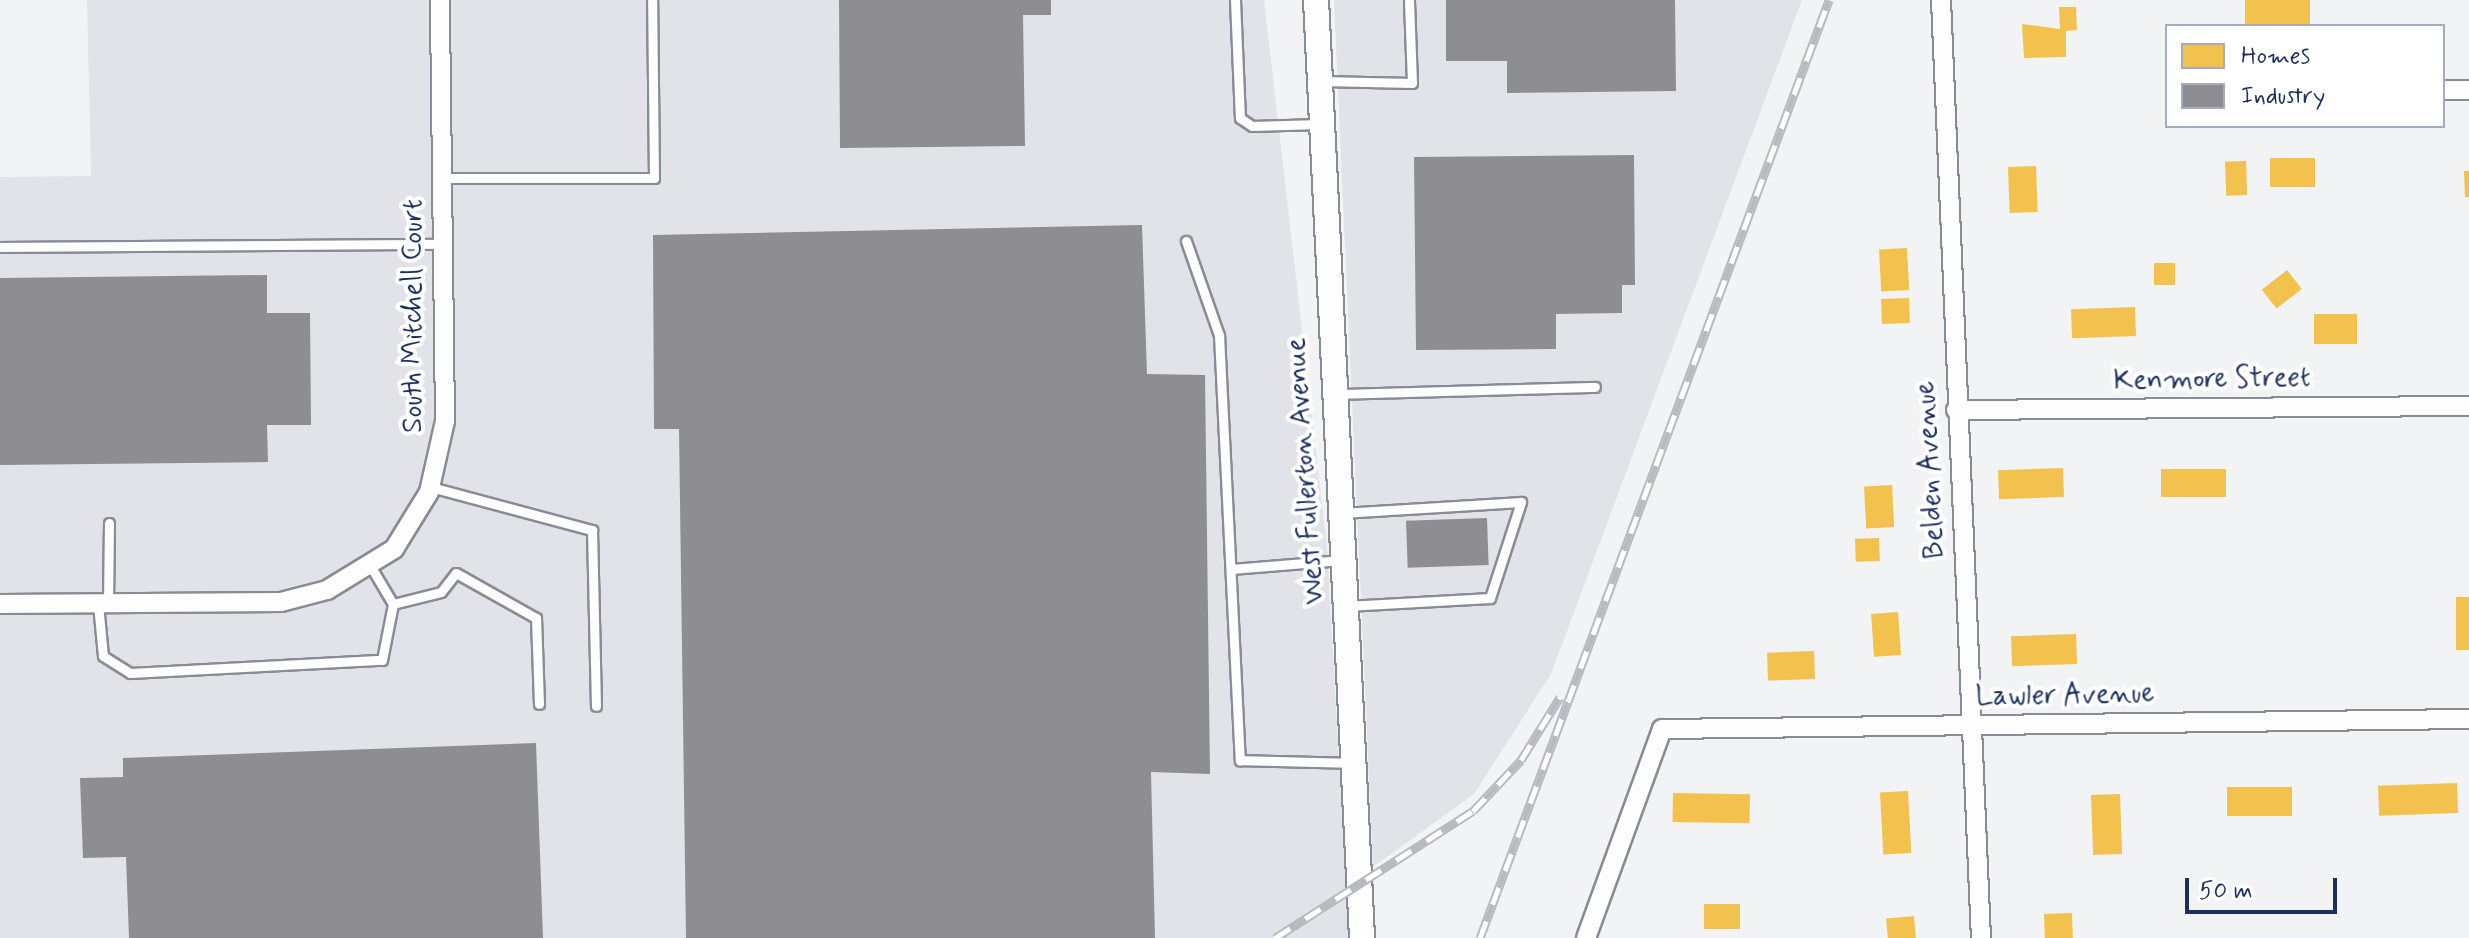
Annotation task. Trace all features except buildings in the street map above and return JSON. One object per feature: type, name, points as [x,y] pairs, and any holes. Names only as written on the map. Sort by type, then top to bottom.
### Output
[{"type":"street","name":"South Mitchell Court","points":[[0,604],[281,602],[327,590],[371,567],[394,549],[431,487],[445,421],[440,0]]},
{"type":"street","name":"West Fullerton Avenue","points":[[1316,0],[1331,395],[1355,763],[1362,938]]},
{"type":"street","name":"Belden Avenue","points":[[1941,0],[1956,410],[1981,938]]},
{"type":"street","points":[[2445,90],[2469,90]]},
{"type":"street","name":"Kenmore Street","points":[[1956,410],[2469,406]]},
{"type":"street","name":"Lawler Avenue","points":[[1586,938],[1662,729],[2469,719]]},
{"type":"lane","points":[[443,178],[654,178],[652,0]]},
{"type":"lane","points":[[1235,0],[1240,118],[1252,126],[1319,124]]},
{"type":"lane","points":[[1319,81],[1412,83],[1409,0]]},
{"type":"lane","points":[[1186,241],[1219,335],[1240,760],[1355,763]]},
{"type":"lane","points":[[0,247],[444,244]]},
{"type":"lane","points":[[1331,395],[1595,387]]},
{"type":"lane","points":[[431,487],[592,530],[596,706]]},
{"type":"lane","points":[[1339,514],[1521,502],[1490,598],[1345,606]]},
{"type":"lane","points":[[109,523],[103,656],[130,673],[382,660],[393,604],[371,567]]},
{"type":"lane","points":[[1231,569],[1342,560]]},
{"type":"lane","points":[[393,604],[441,592],[456,573],[536,618],[539,704]]},
{"type":"shaded area","points":[[87,0],[1264,0],[1327,547],[1349,938],[0,938],[0,177],[91,176]]},
{"type":"shaded area","points":[[1334,0],[1802,0],[1551,674],[1474,794],[1373,867]]},
{"type":"railway","points":[[1480,938],[1829,0]]},
{"type":"railway","points":[[1275,938],[1473,811],[1521,760],[1560,697]]}]
